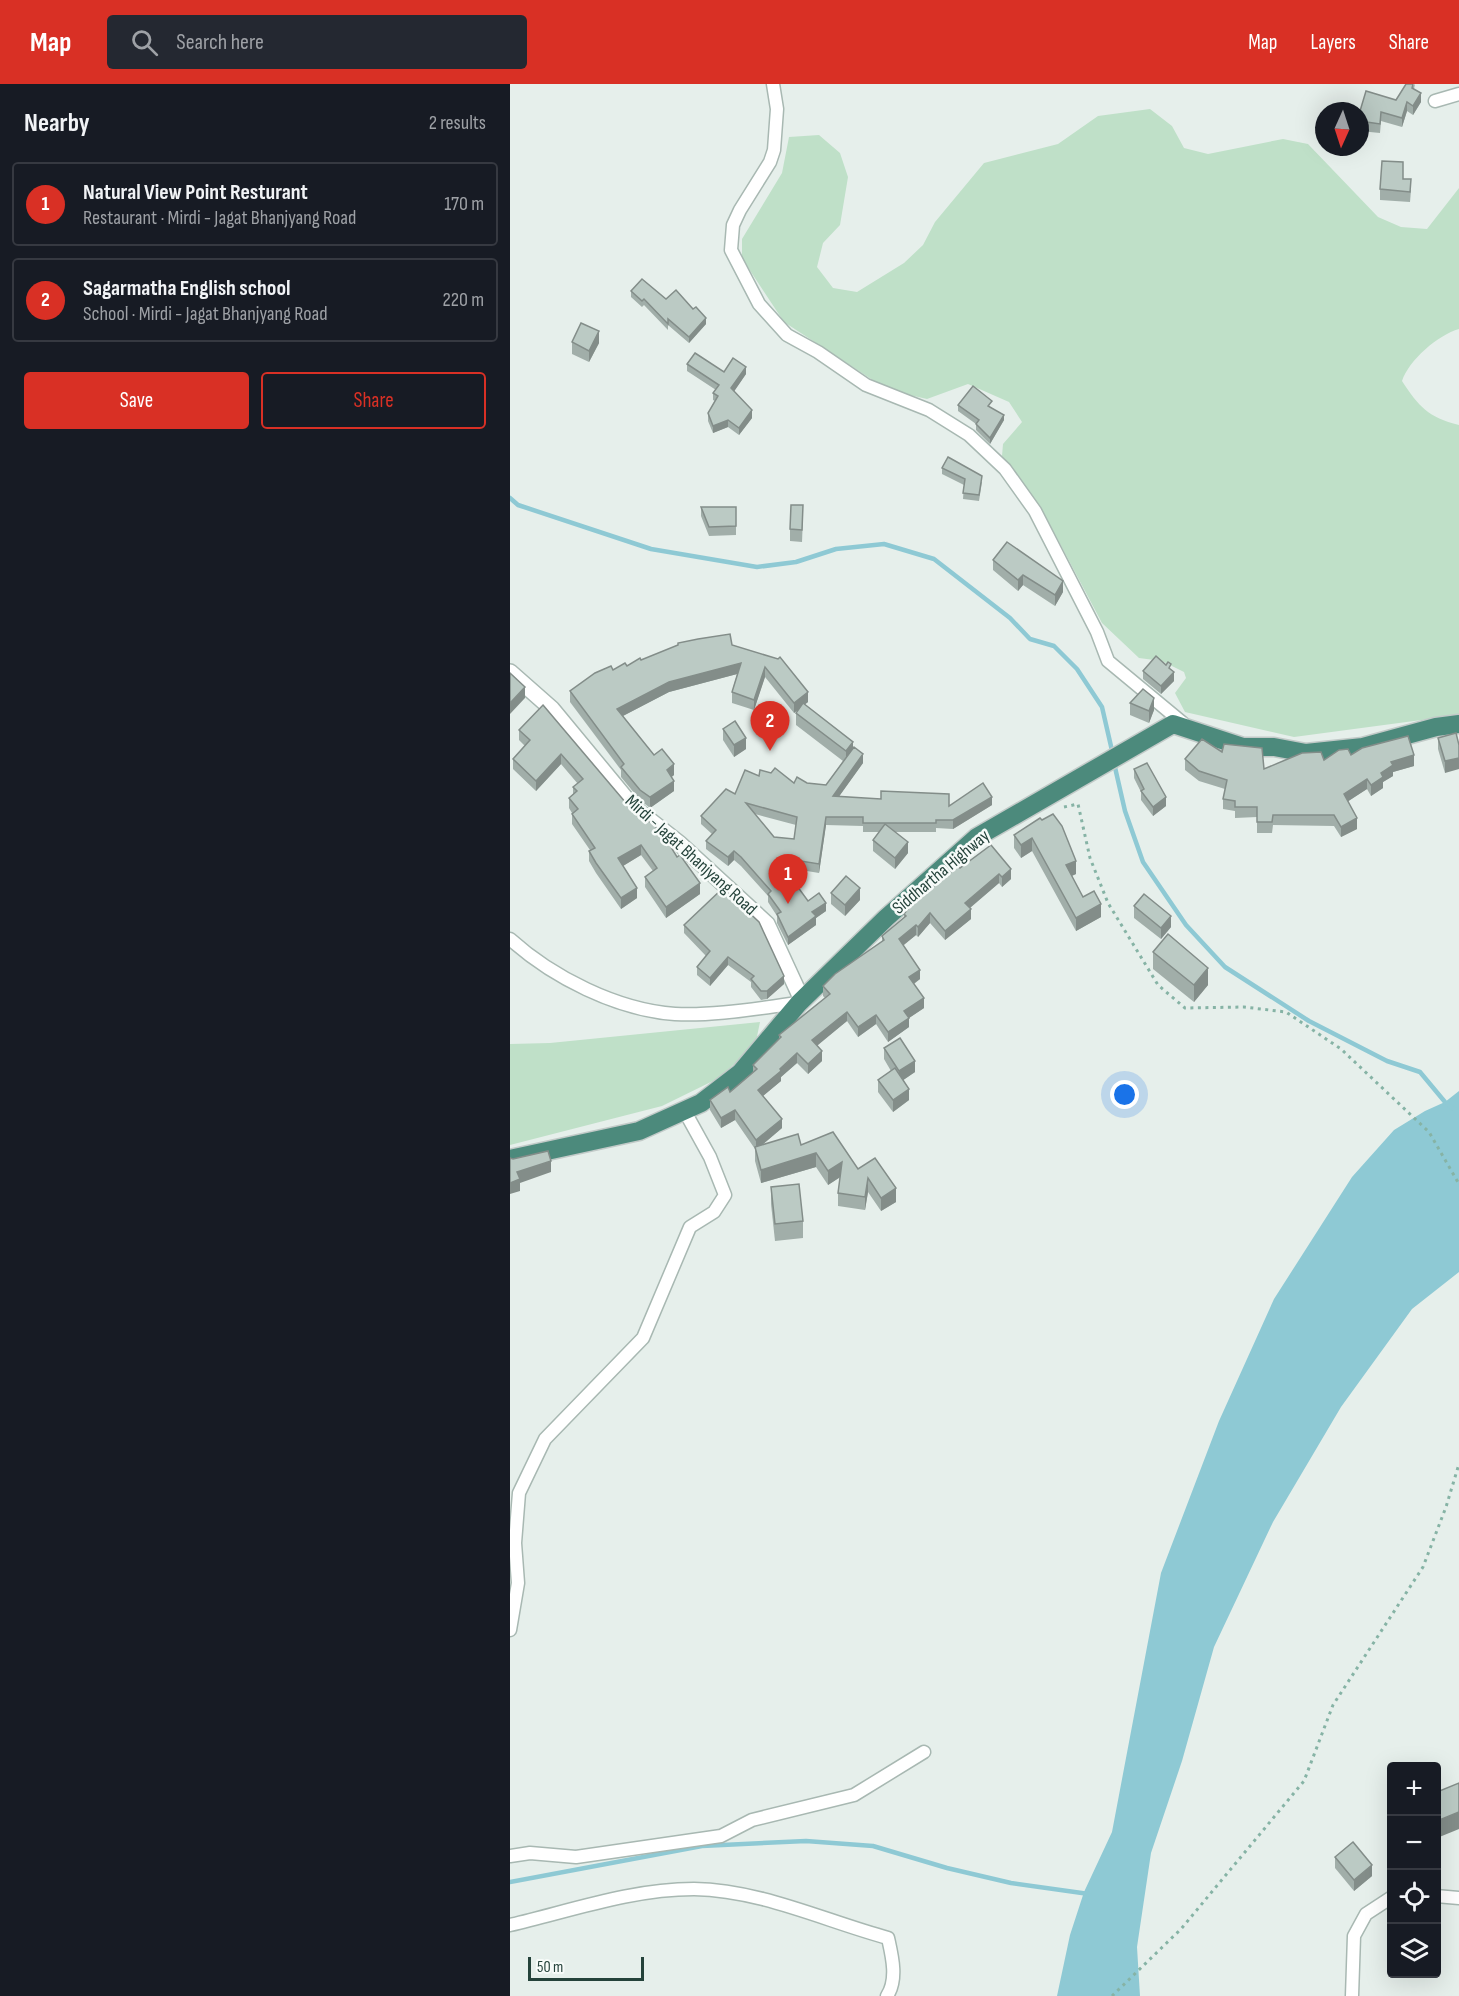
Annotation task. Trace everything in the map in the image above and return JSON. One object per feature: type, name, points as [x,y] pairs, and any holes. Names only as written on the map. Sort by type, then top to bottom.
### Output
[{"type":"highway","points":[[1181,727],[1244,747],[1274,747],[1306,753],[1363,747],[1436,727],[1459,724]]},
{"type":"highway","name":"Siddhartha Highway","points":[[510,1159],[639,1131],[701,1103],[740,1073],[801,1002],[886,918],[977,837],[1181,727]]},
{"type":"street","points":[[773,84],[777,109],[774,150],[770,162],[737,217],[731,250],[759,304],[786,335],[818,352],[866,385],[929,410],[969,435],[1005,469],[1035,510],[1097,632],[1108,661],[1181,727]]},
{"type":"street","points":[[1435,101],[1459,94]]},
{"type":"street","name":"Mirdi - Jagat Bhanjyang Road","points":[[510,672],[552,709],[633,807],[680,844],[767,924],[801,1002]]},
{"type":"street","points":[[510,939],[535,962],[605,999],[675,1014],[749,1010],[801,1002]]},
{"type":"street","points":[[510,1630],[518,1583],[514,1543],[519,1493],[545,1439],[643,1338],[690,1227],[714,1212],[725,1195],[710,1157],[684,1110]]},
{"type":"street","points":[[510,1856],[530,1853],[576,1857],[721,1836],[752,1820],[854,1796],[924,1752]]},
{"type":"street","points":[[510,1924],[649,1892],[695,1889],[768,1900],[837,1924],[888,1938],[894,1962],[891,1990],[887,1996]]},
{"type":"street","points":[[1441,1896],[1459,1898]]},
{"type":"street","points":[[1352,1996],[1354,1936],[1366,1914],[1387,1900]]},
{"type":"path","points":[[1060,808],[1078,804],[1090,858],[1108,903],[1158,985],[1185,1008],[1244,1007],[1286,1012],[1341,1049],[1429,1132],[1459,1184]]},
{"type":"path","points":[[1112,1996],[1181,1929],[1304,1781],[1334,1706],[1423,1567],[1446,1507],[1459,1464]]},
{"type":"green space","points":[[1150,109],[1172,126],[1184,148],[1208,154],[1283,139],[1308,144],[1315,151],[1315,156],[1320,156],[1378,217],[1401,227],[1427,229],[1459,188],[1459,329],[1425,349],[1411,365],[1402,381],[1425,410],[1459,425],[1459,715],[1294,737],[1185,712],[1175,693],[1186,678],[1184,672],[1162,661],[1139,658],[1102,623],[1040,506],[1002,456],[1003,444],[1022,422],[1009,402],[968,384],[927,399],[888,390],[784,322],[742,257],[742,239],[782,173],[789,137],[819,135],[840,153],[848,177],[840,225],[823,243],[817,267],[833,288],[857,292],[904,263],[923,245],[935,222],[984,163],[1058,144],[1098,116]]},
{"type":"green space","points":[[760,1022],[755,1046],[717,1079],[662,1106],[510,1145],[510,1044],[550,1043]]},
{"type":"water","points":[[1459,1091],[1459,1272],[1412,1309],[1341,1407],[1273,1522],[1214,1647],[1182,1761],[1151,1853],[1137,1947],[1140,1996],[1057,1996],[1070,1935],[1084,1892],[1112,1832],[1161,1573],[1219,1421],[1274,1299],[1352,1177],[1394,1130],[1445,1102]]},
{"type":"building","points":[[1406,84],[1413,84],[1412,88],[1421,93],[1413,106],[1407,102],[1402,118],[1381,112],[1380,124],[1369,122],[1369,102],[1363,102],[1366,91],[1396,100]]},
{"type":"building","points":[[1382,161],[1403,162],[1403,179],[1411,179],[1410,192],[1380,189]]},
{"type":"building","points":[[642,279],[666,299],[676,290],[693,309],[696,307],[706,318],[689,337],[668,319],[668,324],[644,299],[642,301],[631,291]]},
{"type":"building","points":[[581,323],[599,331],[589,351],[572,342]]},
{"type":"building","points":[[695,353],[724,372],[733,358],[746,367],[731,388],[752,410],[739,428],[728,420],[713,426],[708,413],[718,396],[713,393],[719,385],[687,364]]},
{"type":"building","points":[[973,386],[992,401],[988,406],[1004,415],[990,438],[976,424],[979,420],[958,405]]},
{"type":"building","points":[[948,457],[982,476],[979,495],[963,493],[965,479],[942,468]]},
{"type":"building","points":[[791,505],[803,505],[802,530],[790,529]]},
{"type":"building","points":[[701,507],[736,507],[736,526],[709,527]]},
{"type":"building","points":[[1007,542],[1063,581],[1055,595],[1023,575],[1018,580],[993,560]]},
{"type":"building","points":[[730,634],[732,645],[778,659],[780,657],[808,692],[794,703],[765,667],[754,700],[732,692],[741,663],[669,682],[617,709],[654,755],[662,749],[674,764],[667,770],[674,781],[650,797],[640,790],[621,767],[624,764],[570,691],[595,673],[611,666],[613,670],[625,663],[627,666],[640,658],[641,660],[678,645],[678,643]]},
{"type":"building","points":[[1156,656],[1166,665],[1168,662],[1171,664],[1169,668],[1174,672],[1161,686],[1143,671]]},
{"type":"building","points":[[510,673],[525,687],[510,703]]},
{"type":"building","points":[[1143,689],[1154,698],[1149,711],[1130,703]]},
{"type":"building","points":[[803,703],[853,742],[846,751],[796,713]]},
{"type":"building","points":[[543,705],[626,803],[661,831],[677,857],[680,855],[700,883],[666,907],[645,877],[657,868],[641,845],[618,858],[637,888],[621,898],[589,851],[595,848],[572,814],[578,809],[569,798],[577,791],[573,787],[583,779],[561,754],[536,781],[513,759],[530,740],[519,730]]},
{"type":"building","points":[[735,721],[746,738],[734,745],[723,729]]},
{"type":"building","points":[[1456,733],[1459,758],[1445,761],[1438,738]]},
{"type":"building","points":[[1408,736],[1414,755],[1391,762],[1393,765],[1381,773],[1383,777],[1371,785],[1367,779],[1344,794],[1357,818],[1341,827],[1334,815],[1273,815],[1272,822],[1257,822],[1257,807],[1235,807],[1235,801],[1223,799],[1227,780],[1199,771],[1185,759],[1202,739],[1222,752],[1224,744],[1262,748],[1264,769],[1302,753],[1321,752],[1324,760],[1339,750],[1348,749],[1351,755],[1362,748]]},
{"type":"building","points":[[854,747],[863,754],[833,796],[881,799],[881,791],[949,794],[949,806],[983,783],[992,797],[953,820],[936,820],[936,823],[863,823],[863,817],[826,817],[819,864],[801,861],[789,875],[808,901],[819,893],[826,903],[812,912],[816,916],[788,937],[777,914],[781,912],[768,894],[771,891],[734,851],[728,857],[706,841],[716,830],[701,816],[726,789],[735,794],[745,770],[759,776],[760,770],[771,773],[775,768],[794,783],[797,777],[807,783],[826,785]],"holes":[[[746,803],[797,817],[794,839],[774,837]]]},
{"type":"building","points":[[1147,763],[1166,797],[1153,807],[1141,791],[1144,789],[1134,769]]},
{"type":"building","points":[[1053,814],[1062,826],[1076,861],[1066,865],[1083,897],[1094,891],[1101,904],[1076,918],[1032,838],[1021,845],[1014,835],[1040,818],[1042,820]]},
{"type":"building","points":[[885,824],[908,842],[895,858],[873,840]]},
{"type":"building","points":[[991,845],[1011,869],[1002,877],[999,874],[965,903],[971,909],[945,931],[930,913],[918,927],[916,925],[899,939],[920,970],[909,977],[924,998],[904,1011],[909,1018],[888,1032],[876,1015],[858,1027],[847,1012],[812,1040],[822,1051],[808,1064],[797,1053],[780,1069],[781,1071],[758,1090],[782,1119],[756,1140],[735,1110],[721,1118],[710,1100],[728,1087],[730,1092],[757,1069],[753,1065],[781,1037],[779,1035],[830,994],[823,986],[835,974],[884,940],[882,936],[906,916],[904,914],[912,904],[958,866],[960,868]]},
{"type":"building","points":[[846,876],[860,888],[845,905],[831,893]]},
{"type":"building","points":[[723,888],[759,922],[784,976],[767,991],[761,991],[751,979],[754,976],[728,957],[710,978],[697,967],[710,951],[684,925]]},
{"type":"building","points":[[1144,894],[1171,916],[1161,928],[1134,906]]},
{"type":"building","points":[[1168,934],[1208,968],[1194,985],[1153,952]]},
{"type":"building","points":[[900,1038],[915,1061],[899,1071],[884,1048]]},
{"type":"building","points":[[895,1068],[909,1089],[893,1100],[878,1080]]},
{"type":"building","points":[[833,1132],[858,1169],[875,1158],[896,1188],[881,1198],[868,1178],[865,1197],[838,1193],[842,1162],[828,1171],[816,1153],[761,1170],[755,1147],[798,1134],[801,1145]]},
{"type":"building","points":[[548,1151],[551,1161],[517,1172],[520,1179],[510,1183],[510,1158]]},
{"type":"building","points":[[799,1184],[803,1221],[775,1224],[771,1187]]},
{"type":"building","points":[[1459,1783],[1459,1812],[1441,1819],[1441,1816],[1441,1790]]},
{"type":"building","points":[[1353,1842],[1372,1865],[1354,1880],[1335,1857]]},
{"type":"waterway","points":[[510,498],[518,505],[651,549],[757,567],[796,562],[836,549],[884,544],[934,559],[1010,618],[1030,639],[1054,646],[1077,669],[1102,707],[1113,755]]},
{"type":"waterway","points":[[1114,763],[1125,811],[1143,862],[1186,925],[1225,967],[1309,1021],[1387,1061],[1420,1072],[1445,1102],[1459,1113]]},
{"type":"waterway","points":[[510,1882],[702,1846],[806,1841],[873,1846],[947,1868],[1011,1883],[1089,1894]]},
{"type":"place","name":"Sagarmatha English school","points":[[770,751]]},
{"type":"place","name":"Natural View Point Resturant","points":[[788,904]]}]
